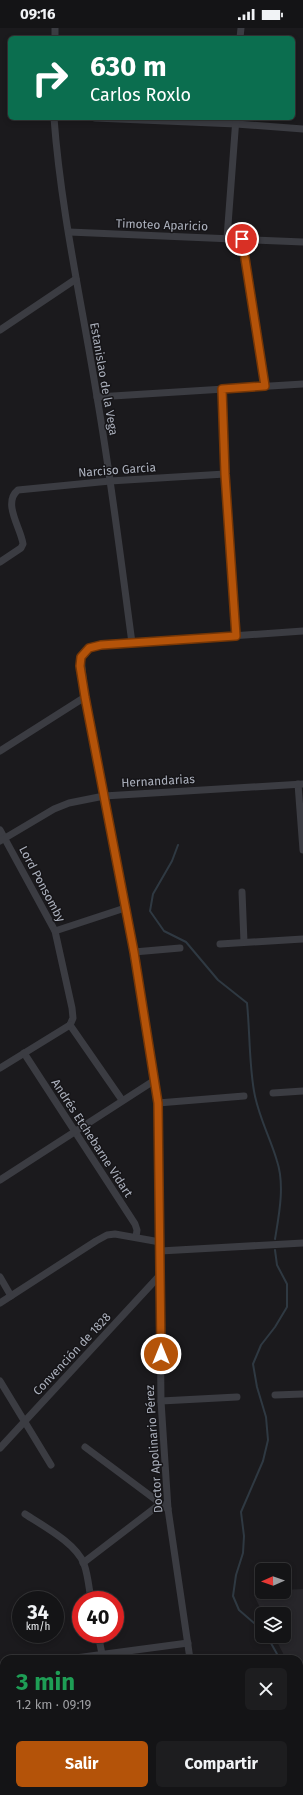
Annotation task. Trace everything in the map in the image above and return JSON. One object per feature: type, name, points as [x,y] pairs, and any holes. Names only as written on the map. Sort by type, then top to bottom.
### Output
[{"type":"street","name":"Estanislao de la Vega","points":[[54,120],[76,279],[110,481],[132,643]]},
{"type":"street","points":[[189,120],[236,121],[303,129]]},
{"type":"street","points":[[228,238],[236,121]]},
{"type":"street","name":"Timoteo Aparicio","points":[[69,232],[303,242]]},
{"type":"street","points":[[242,239],[265,386]]},
{"type":"street","points":[[0,330],[76,279]]},
{"type":"street","points":[[97,397],[303,384]]},
{"type":"street","points":[[222,389],[225,474],[236,636]]},
{"type":"street","name":"Narciso Garcia","points":[[0,562],[21,548],[23,544],[11,504],[13,494],[18,490],[110,481],[225,474]]},
{"type":"street","points":[[132,643],[303,631]]},
{"type":"street","name":"Doctor Apolinario Pérez","points":[[132,643],[101,645],[89,648],[81,657],[80,666],[134,952],[158,1103],[161,1401],[168,1509],[190,1655]]},
{"type":"street","points":[[0,751],[85,697]]},
{"type":"street","points":[[301,784],[303,850]]},
{"type":"street","name":"Hernandarias","points":[[2,839],[54,809],[69,803],[104,796],[301,784]]},
{"type":"street","name":"Lord Ponsomby","points":[[0,830],[2,839],[55,931],[72,1008],[73,1018],[70,1025]]},
{"type":"street","points":[[242,892],[244,942]]},
{"type":"street","points":[[55,931],[125,908]]},
{"type":"street","points":[[220,944],[303,939]]},
{"type":"street","points":[[134,952],[180,948]]},
{"type":"street","points":[[0,1068],[70,1025],[122,1100]]},
{"type":"street","name":"Andrés Etchebarne Vidart","points":[[24,1053],[135,1224],[137,1230],[136,1237]]},
{"type":"street","points":[[0,1180],[155,1080]]},
{"type":"street","points":[[273,1093],[303,1090]]},
{"type":"street","points":[[158,1103],[244,1096]]},
{"type":"street","points":[[0,1303],[107,1235],[121,1234],[160,1242]]},
{"type":"street","points":[[160,1251],[303,1243]]},
{"type":"street","name":"Convención de 1828","points":[[0,1448],[160,1274]]},
{"type":"street","points":[[0,1277],[11,1296]]},
{"type":"street","points":[[0,1381],[51,1465]]},
{"type":"street","points":[[275,1396],[303,1394]]},
{"type":"street","points":[[161,1401],[237,1397]]},
{"type":"street","points":[[85,1447],[168,1509]]},
{"type":"street","points":[[83,1563],[160,1504]]},
{"type":"street","points":[[26,1514],[59,1536],[72,1547],[83,1563],[89,1591]]},
{"type":"street","points":[[100,1643],[102,1655]]},
{"type":"street","points":[[114,1655],[188,1643]]},
{"type":"shaded area","points":[[303,1589],[303,1655],[284,1655],[278,1643],[291,1643],[291,1607],[260,1607],[256,1599],[291,1599],[291,1590]]},
{"type":"waterway","points":[[178,845],[172,861],[153,894],[150,911],[164,931],[186,942],[218,980],[247,1003],[251,1069],[254,1091],[258,1109],[277,1161],[281,1180],[275,1239]]},
{"type":"waterway","points":[[255,1624],[239,1610],[233,1596],[236,1575],[243,1553],[244,1536],[241,1512],[263,1461],[268,1440],[266,1417],[257,1387],[253,1364],[261,1345],[275,1327],[287,1307],[287,1284],[277,1265],[275,1250]]},
{"type":"waterway","points":[[271,1643],[277,1655]]},
{"type":"route","points":[[161,1354],[158,1103],[134,952],[80,666],[81,657],[89,648],[101,645],[236,636],[225,474],[222,389],[265,386],[242,239]]}]
